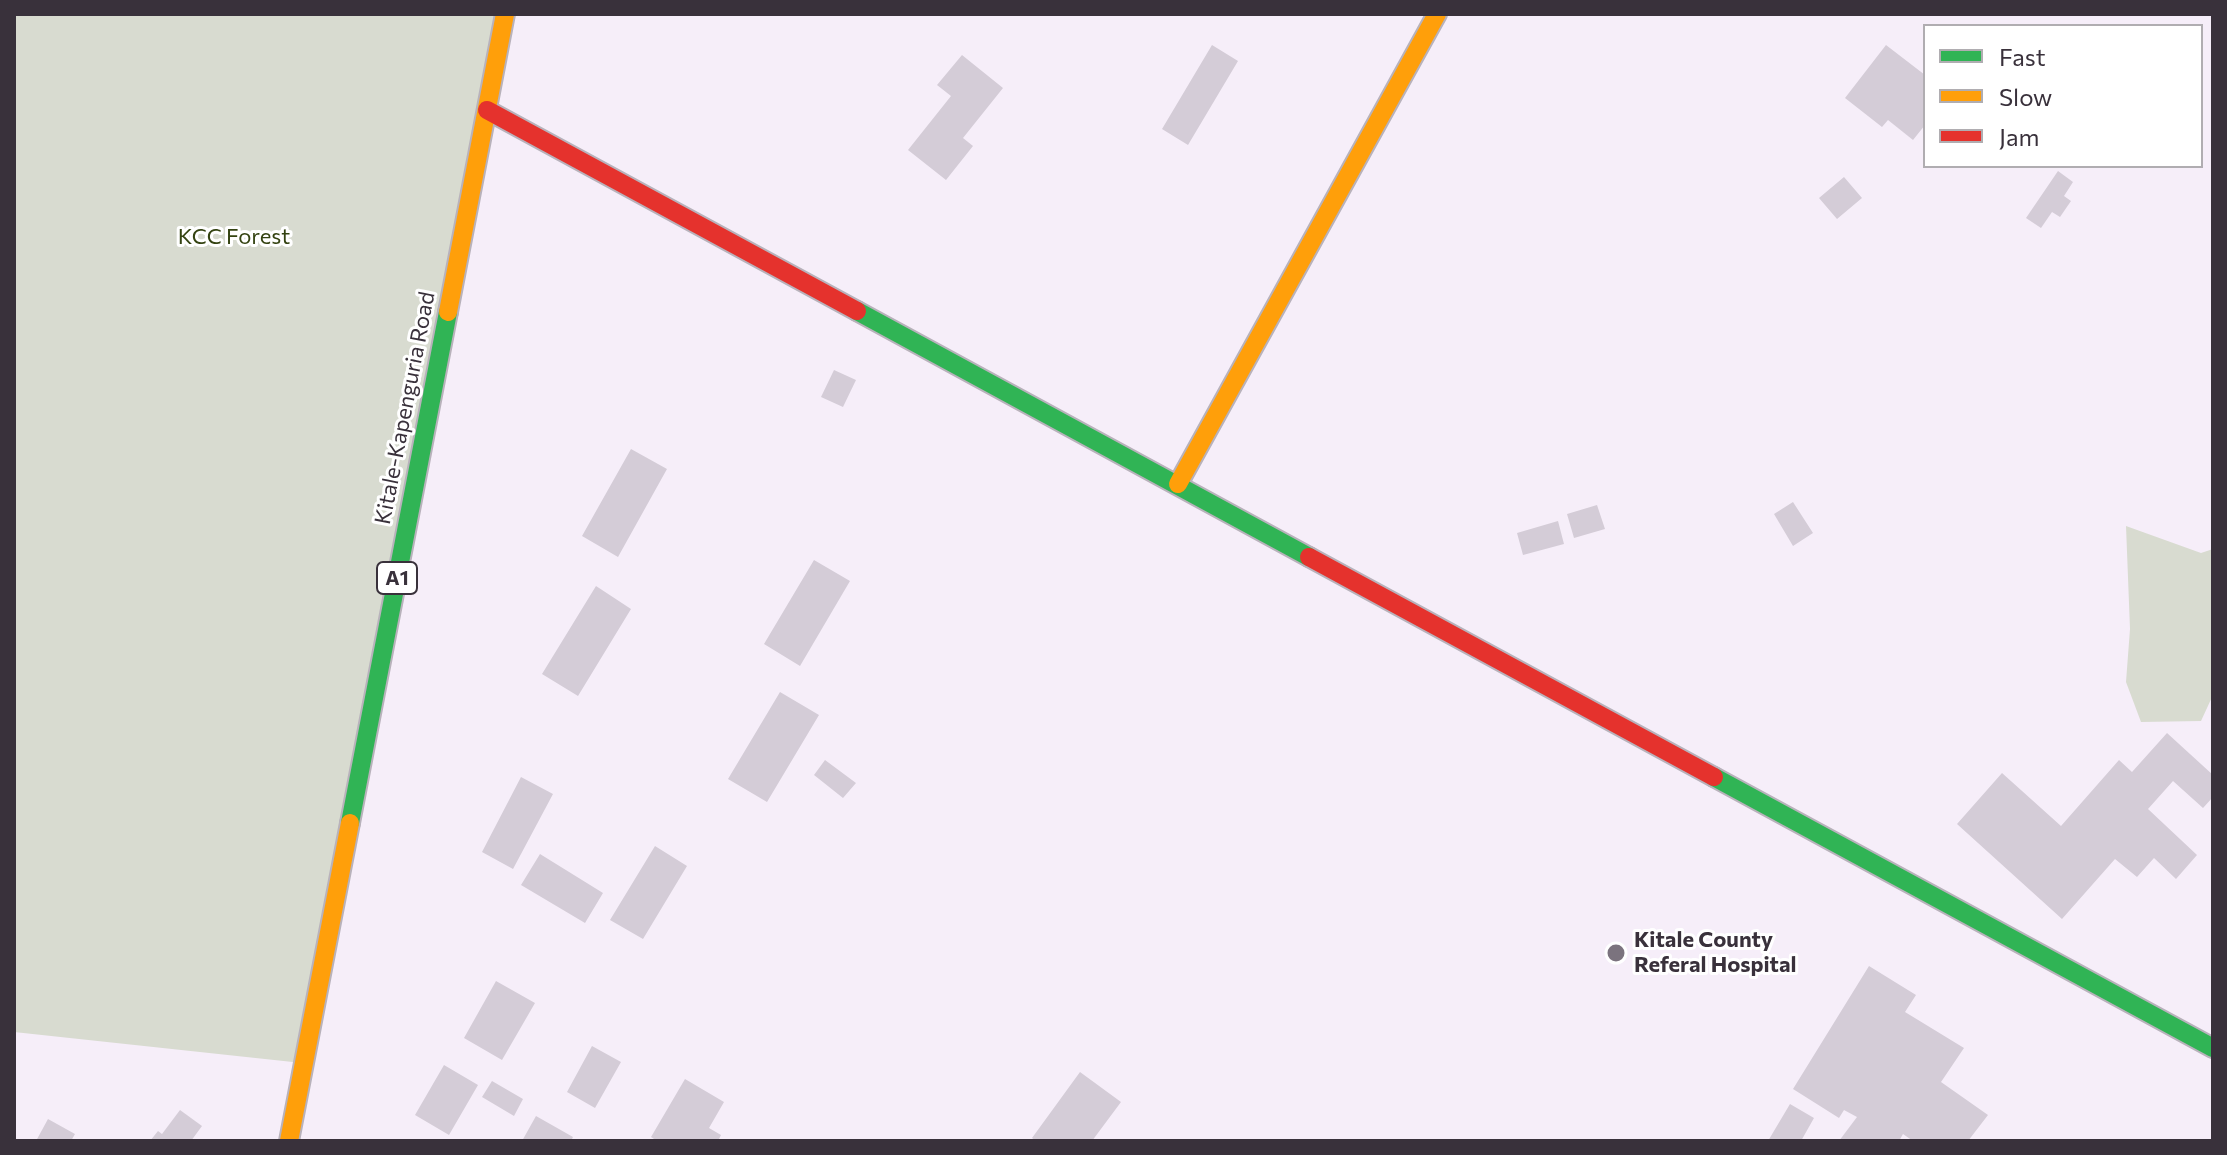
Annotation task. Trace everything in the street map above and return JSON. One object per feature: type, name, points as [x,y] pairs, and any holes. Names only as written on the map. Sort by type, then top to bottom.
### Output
[{"type":"main road","name":"Kitale-Kapenguria Road","points":[[289,1141],[505,14]]},
{"type":"main road","points":[[1178,484],[1437,14]]},
{"type":"main road","points":[[487,110],[2213,1048]]},
{"type":"green space","name":"KCC Forest","points":[[14,14],[500,14],[302,1063],[14,1032]]},
{"type":"green space","points":[[2126,526],[2201,553],[2213,549],[2213,695],[2201,721],[2141,722],[2126,682],[2130,629]]},
{"type":"building","points":[[1212,45],[1238,61],[1188,145],[1162,129]]},
{"type":"building","points":[[1886,45],[1923,73],[1923,128],[1913,140],[1888,120],[1882,127],[1845,98]]},
{"type":"building","points":[[962,55],[1003,88],[963,138],[973,146],[946,180],[908,150],[951,96],[937,85]]},
{"type":"building","points":[[2058,171],[2073,182],[2064,196],[2071,201],[2060,217],[2052,212],[2041,228],[2026,218]]},
{"type":"building","points":[[1844,177],[1862,198],[1837,219],[1819,198]]},
{"type":"building","points":[[834,370],[856,380],[843,407],[821,397]]},
{"type":"building","points":[[631,449],[667,469],[618,557],[582,536]]},
{"type":"building","points":[[1793,502],[1813,533],[1793,546],[1774,514]]},
{"type":"building","points":[[1597,505],[1605,529],[1574,538],[1567,514]]},
{"type":"building","points":[[1558,521],[1564,544],[1523,555],[1517,533]]},
{"type":"building","points":[[814,560],[850,581],[800,666],[764,644]]},
{"type":"building","points":[[596,586],[631,609],[578,696],[542,674]]},
{"type":"building","points":[[780,692],[819,715],[767,802],[728,779]]},
{"type":"building","points":[[2167,733],[2213,775],[2213,797],[2203,808],[2173,781],[2148,809],[2197,855],[2176,879],[2154,858],[2137,877],[2115,859],[2062,919],[1957,824],[2002,773],[2061,826],[2119,760],[2132,772]]},
{"type":"building","points":[[825,760],[856,783],[843,798],[814,775]]},
{"type":"building","points":[[521,777],[553,794],[513,869],[482,852]]},
{"type":"building","points":[[655,846],[687,866],[643,939],[610,920]]},
{"type":"building","points":[[540,854],[603,893],[585,923],[521,885]]},
{"type":"building","points":[[1869,966],[1916,995],[1905,1012],[1964,1048],[1941,1082],[1988,1115],[1968,1141],[1913,1141],[1903,1134],[1899,1141],[1839,1141],[1857,1117],[1844,1110],[1839,1118],[1793,1089]]},
{"type":"building","points":[[496,981],[535,1003],[502,1060],[464,1038]]},
{"type":"building","points":[[592,1046],[621,1062],[595,1108],[567,1092]]},
{"type":"building","points":[[444,1065],[478,1085],[449,1135],[415,1115]]},
{"type":"building","points":[[1080,1072],[1121,1102],[1092,1141],[1036,1141],[1032,1138]]},
{"type":"building","points":[[685,1079],[724,1102],[709,1128],[721,1135],[718,1141],[657,1141],[651,1137]]},
{"type":"building","points":[[492,1081],[523,1099],[514,1116],[482,1097]]},
{"type":"building","points":[[1790,1104],[1814,1118],[1801,1141],[1768,1141]]},
{"type":"building","points":[[180,1110],[202,1126],[191,1141],[150,1141],[158,1131],[162,1134]]},
{"type":"building","points":[[536,1116],[573,1137],[571,1141],[522,1141]]},
{"type":"building","points":[[48,1119],[75,1134],[71,1141],[36,1141]]},
{"type":"traffic: fast","points":[[857,311],[1309,557]]},
{"type":"traffic: fast","points":[[350,823],[448,312]]},
{"type":"traffic: fast","points":[[1714,777],[2213,1048]]},
{"type":"traffic: slow","points":[[448,312],[505,14]]},
{"type":"traffic: slow","points":[[1178,484],[1437,14]]},
{"type":"traffic: slow","points":[[289,1141],[350,823]]},
{"type":"traffic: jam","points":[[487,110],[857,311]]},
{"type":"traffic: jam","points":[[1309,557],[1714,777]]},
{"type":"place","name":"Kitale County Referal Hospital","points":[[1616,953]]}]
